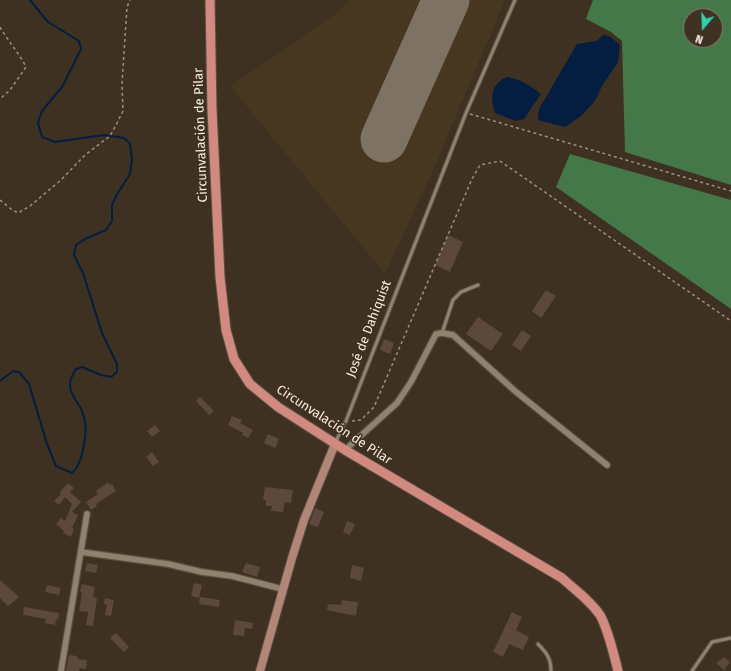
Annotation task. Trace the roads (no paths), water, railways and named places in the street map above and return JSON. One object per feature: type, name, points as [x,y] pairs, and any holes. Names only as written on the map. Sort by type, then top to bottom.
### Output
[{"type":"main road","name":"Circunvalación de Pilar","points":[[210,0],[212,110],[219,269],[226,330],[234,359],[250,384],[278,408],[345,450],[562,578],[586,598],[600,616],[614,653],[618,671]]},
{"type":"main road","name":"José de Dahiquist","points":[[260,671],[282,589],[304,520],[335,444]]},
{"type":"street","points":[[345,450],[397,403],[411,382],[436,334],[442,333],[452,335],[515,391],[607,465]]},
{"type":"street","points":[[61,671],[87,514]]},
{"type":"street","points":[[81,552],[168,564],[202,572],[232,576],[282,589]]},
{"type":"lane","name":"José de Dahiquist","points":[[335,444],[346,421],[466,113],[515,0]]},
{"type":"lane","points":[[442,333],[453,300],[461,292],[478,285]]},
{"type":"lane","points":[[692,671],[712,642],[731,638]]},
{"type":"lane","points":[[538,644],[546,652],[551,662],[551,671]]},
{"type":"water","points":[[603,35],[609,36],[620,45],[618,62],[602,86],[595,101],[581,116],[565,127],[538,120],[539,109],[577,44],[597,41]]},
{"type":"water","points":[[508,77],[526,84],[541,94],[524,119],[516,121],[495,113],[492,96],[493,91],[502,79]]},
{"type":"waterway","points":[[0,381],[13,371],[19,372],[29,384],[47,444],[56,466],[72,473],[79,464],[83,450],[85,428],[85,420],[82,411],[70,389],[72,377],[76,369],[82,367],[101,375],[111,377],[117,372],[117,364],[102,333],[83,273],[74,255],[76,245],[85,239],[106,230],[112,221],[112,205],[130,174],[132,159],[130,144],[124,138],[104,135],[55,142],[42,137],[38,123],[42,111],[62,87],[81,49],[79,41],[48,22],[30,0]]}]
